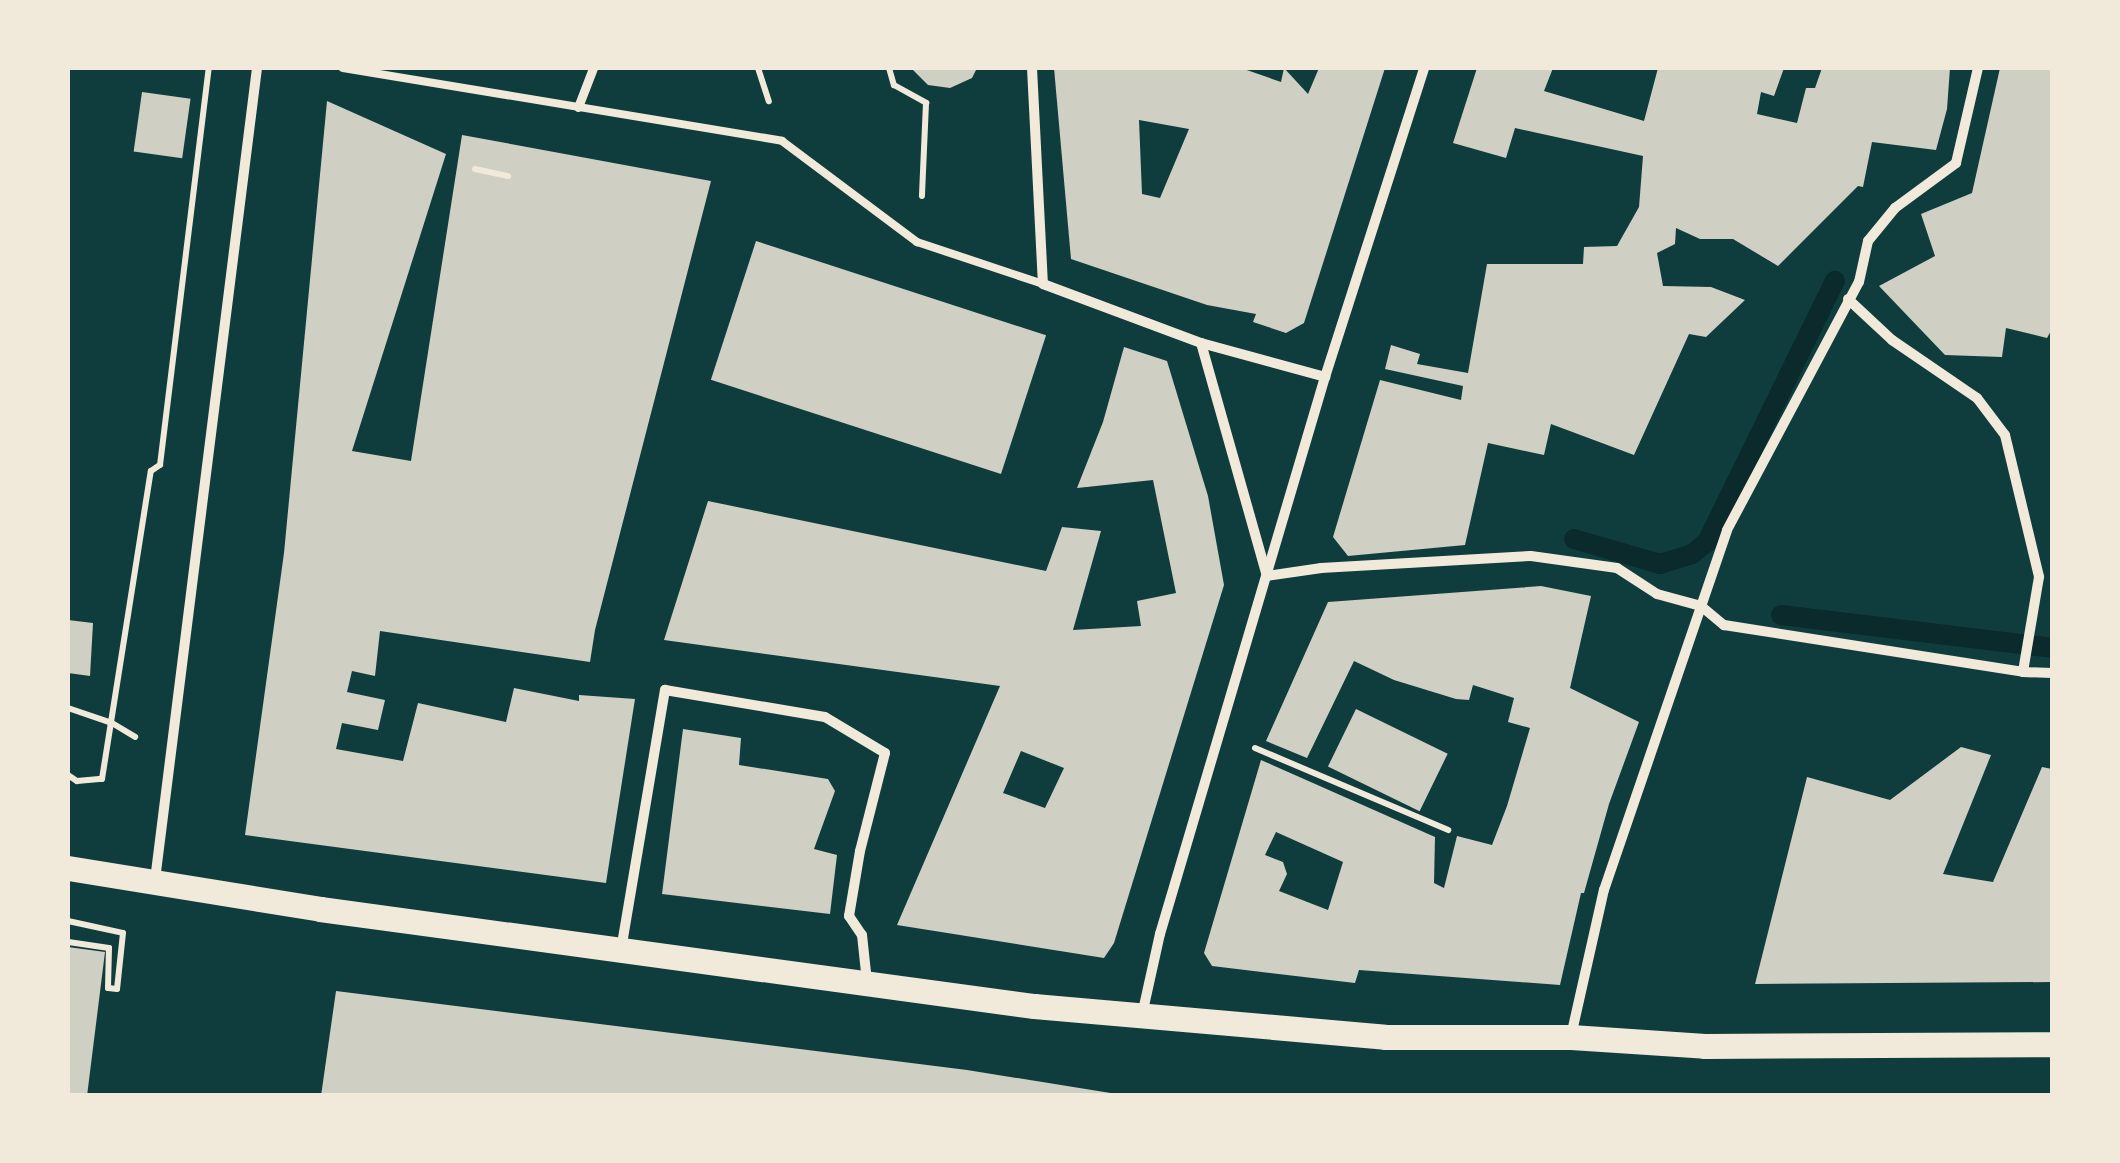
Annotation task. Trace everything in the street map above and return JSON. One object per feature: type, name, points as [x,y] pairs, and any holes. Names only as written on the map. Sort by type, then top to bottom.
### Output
[{"type":"main road","points":[[68,868],[867,986],[1385,1037],[1571,1037],[1705,1046],[2052,1044]]},
{"type":"street","points":[[155,882],[258,68]]},
{"type":"street","points":[[578,107],[593,68]]},
{"type":"street","points":[[1032,68],[1042,284],[1200,344],[1324,377]]},
{"type":"street","points":[[1142,1015],[1160,934],[1324,377],[1424,68]]},
{"type":"street","points":[[1571,1037],[1604,890],[1727,530],[1858,282],[1868,241],[1895,208],[1956,163],[1978,68]]},
{"type":"street","points":[[1848,299],[1892,340],[1978,398],[2005,435],[2039,577],[2023,672]]},
{"type":"street","points":[[1200,344],[1268,576]]},
{"type":"street","points":[[1268,576],[1321,568],[1531,556],[1617,568],[1658,594],[1701,606],[1724,625],[2023,672],[2052,672]]},
{"type":"street","points":[[621,951],[664,690],[825,717],[886,753],[860,851],[849,916],[862,934],[867,986]]},
{"type":"lane","points":[[343,68],[782,141],[917,242],[1042,284]]},
{"type":"path","points":[[68,775],[77,780],[102,779],[151,471],[160,465],[209,68]]},
{"type":"path","points":[[889,68],[894,85],[926,103],[917,242]]},
{"type":"path","points":[[475,169],[508,176]]},
{"type":"path","points":[[68,708],[112,723],[150,746]]},
{"type":"path","points":[[1222,734],[1448,830]]},
{"type":"path","points":[[68,921],[123,933],[117,989],[108,988],[109,948],[68,942]]},
{"type":"building","points":[[911,68],[977,68],[972,78],[950,88],[928,85]]},
{"type":"building","points":[[1054,68],[1241,68],[1281,82],[1284,68],[1308,94],[1319,68],[1385,68],[1304,323],[1286,333],[1253,322],[1256,314],[1207,305],[1071,259]],"holes":[[[1139,120],[1189,129],[1160,198],[1142,194]]]},
{"type":"building","points":[[1477,68],[1553,68],[1544,91],[1644,121],[1658,68],[1784,68],[1774,96],[1761,92],[1757,114],[1797,123],[1806,88],[1815,88],[1822,68],[1950,68],[1947,109],[1936,150],[1872,142],[1863,187],[1858,186],[1778,266],[1733,239],[1700,239],[1676,228],[1675,244],[1657,253],[1663,286],[1711,287],[1745,300],[1706,337],[1689,334],[1634,455],[1551,424],[1544,455],[1488,443],[1465,545],[1348,556],[1333,537],[1380,380],[1461,400],[1463,386],[1385,369],[1391,345],[1420,354],[1417,364],[1468,373],[1487,264],[1583,264],[1584,247],[1617,246],[1639,207],[1643,156],[1515,128],[1506,158],[1453,143]]},
{"type":"building","points":[[2000,68],[2052,68],[2052,329],[2047,338],[2006,328],[2002,357],[1945,355],[1879,286],[1935,256],[1921,214],[1972,193]]},
{"type":"building","points":[[142,92],[191,99],[182,158],[134,151]]},
{"type":"building","points":[[327,101],[446,154],[352,451],[411,461],[462,135],[711,181],[590,662],[380,631],[375,676],[352,671],[347,692],[385,700],[378,730],[342,723],[336,749],[403,761],[418,703],[506,722],[514,688],[579,701],[579,695],[635,699],[606,883],[245,835],[284,553]]},
{"type":"building","points":[[756,241],[1046,335],[1001,474],[711,380]]},
{"type":"building","points":[[1124,347],[1167,361],[1208,496],[1224,585],[1114,943],[1104,958],[897,925],[1000,686],[664,640],[708,501],[1046,571],[1062,527],[1101,531],[1073,630],[1141,626],[1137,601],[1176,593],[1153,480],[1077,488],[1103,422]],"holes":[[[1021,751],[1064,768],[1045,808],[1003,793]]]},
{"type":"building","points":[[1541,586],[1591,596],[1570,688],[1639,722],[1581,893],[1560,985],[1359,970],[1355,983],[1212,966],[1204,953],[1261,760],[1435,837],[1434,883],[1444,888],[1457,836],[1492,845],[1507,806],[1530,728],[1508,722],[1514,698],[1473,685],[1469,700],[1456,699],[1394,680],[1354,661],[1307,758],[1266,741],[1328,602]],"holes":[[[1276,832],[1343,862],[1328,910],[1279,891],[1287,874],[1283,862],[1265,855]]]},
{"type":"building","points":[[68,620],[93,623],[90,676],[68,673]]},
{"type":"building","points":[[1356,709],[1448,754],[1420,811],[1328,767]]},
{"type":"building","points":[[683,729],[741,738],[739,765],[828,779],[835,791],[814,849],[837,855],[830,914],[662,894]]},
{"type":"building","points":[[1961,747],[1991,755],[1943,874],[1993,882],[2042,767],[2052,769],[2052,982],[1755,984],[1807,777],[1890,800]]},
{"type":"building","points":[[68,947],[105,952],[87,1096],[68,1096]]},
{"type":"building","points":[[336,991],[967,1070],[1129,1096],[321,1096]]},
{"type":"waterway","points":[[1574,539],[1660,564],[1692,554],[1707,542],[1835,281]]},
{"type":"waterway","points":[[1781,615],[2052,648]]}]
